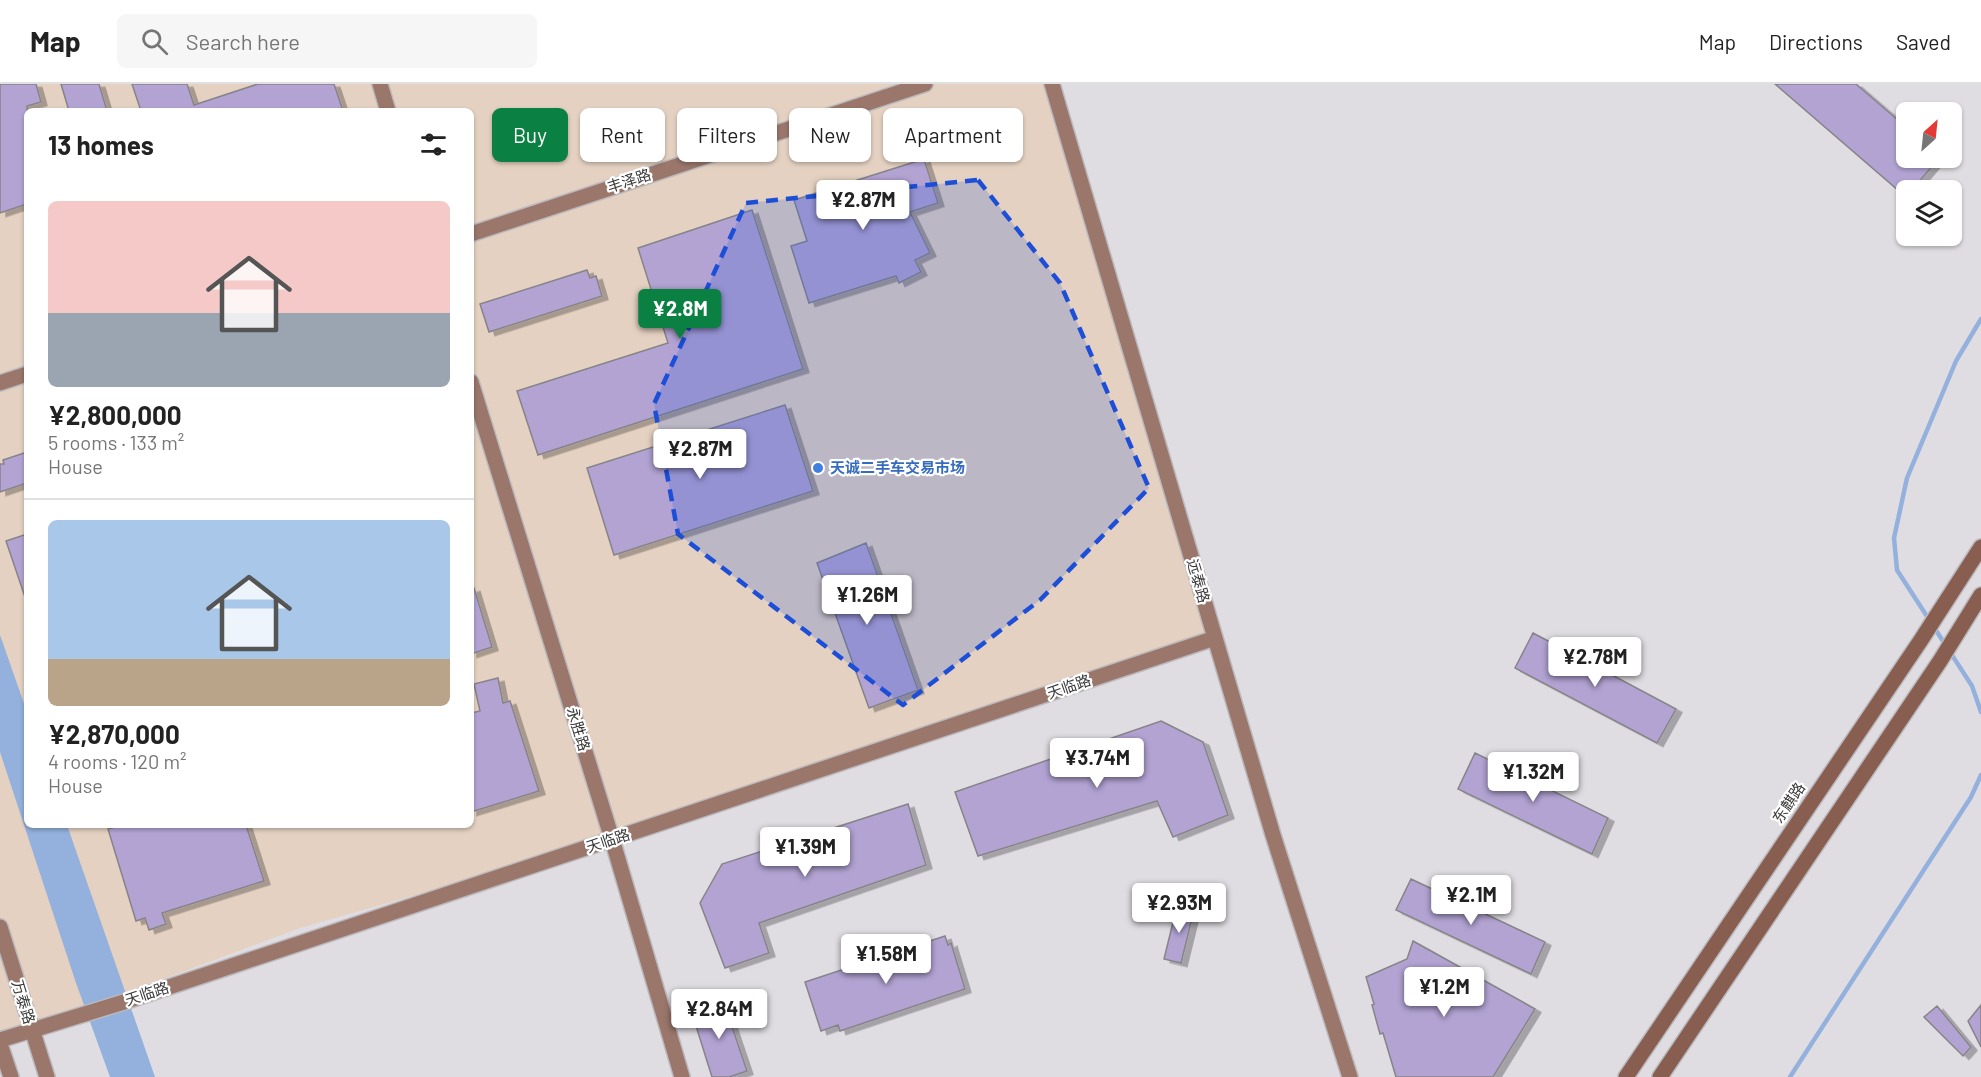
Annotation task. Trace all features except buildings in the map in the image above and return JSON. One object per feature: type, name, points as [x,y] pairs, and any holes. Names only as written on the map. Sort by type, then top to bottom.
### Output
[{"type":"main road","name":"东麒路","points":[[1626,1077],[1921,640],[1981,547]]},
{"type":"main road","points":[[1660,1077],[1940,661],[1981,595]]},
{"type":"street","points":[[380,84],[387,108]]},
{"type":"street","name":"丰泽路","points":[[474,233],[925,84]]},
{"type":"street","name":"远泰路","points":[[1052,84],[1273,835],[1350,1077]]},
{"type":"street","points":[[0,383],[24,375]]},
{"type":"street","name":"永胜路","points":[[474,392],[612,839],[682,1077]]},
{"type":"street","name":"天临路","points":[[0,1042],[1215,638]]},
{"type":"street","name":"万泰路","points":[[0,927],[47,1077]]},
{"type":"street","points":[[0,1042],[11,1077]]},
{"type":"highlighted area","points":[[978,180],[1060,283],[1149,488],[1040,600],[903,705],[678,534],[654,404],[746,203]]},
{"type":"shaded area","points":[[0,84],[1052,84],[1215,638],[612,839],[300,928],[0,1040]]},
{"type":"water","points":[[0,635],[24,703],[24,825],[0,752]]},
{"type":"water","points":[[25,828],[68,828],[155,1077],[110,1077],[76,983]]},
{"type":"waterway","points":[[1981,319],[1956,361],[1907,478],[1894,538],[1897,570],[1972,686],[1981,712]]},
{"type":"waterway","points":[[1790,1077],[1971,797],[1981,775]]},
{"type":"place","name":"天诚二手车交易市场","points":[[818,468]]}]
